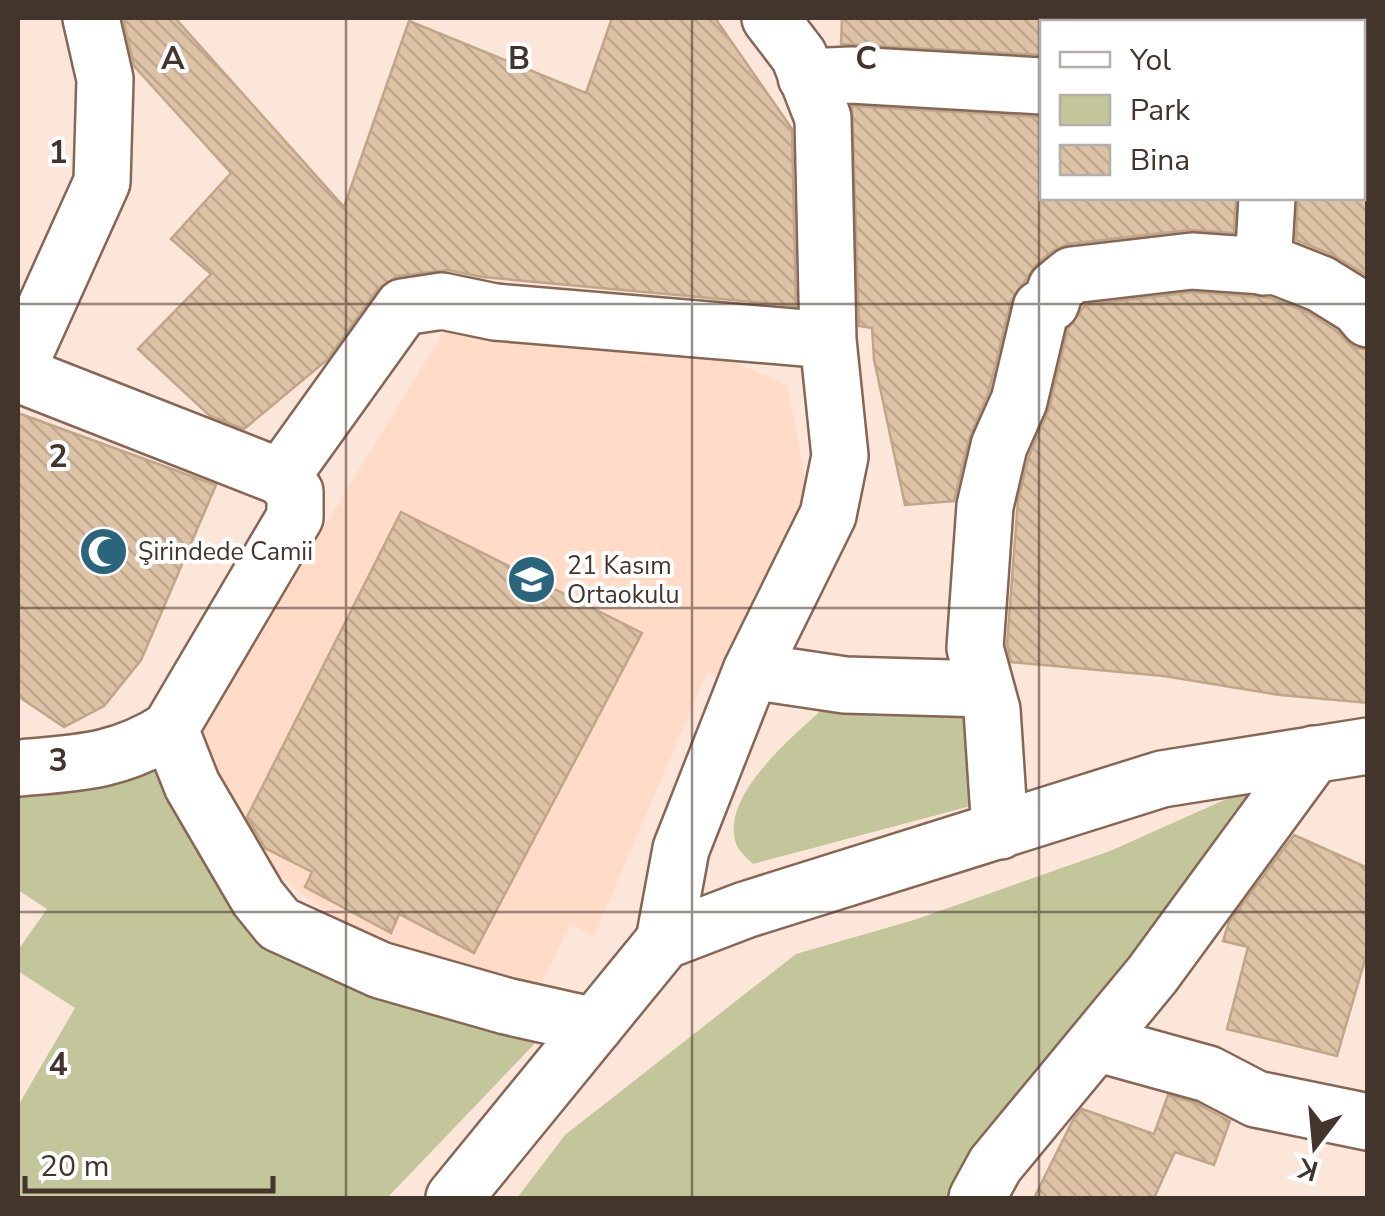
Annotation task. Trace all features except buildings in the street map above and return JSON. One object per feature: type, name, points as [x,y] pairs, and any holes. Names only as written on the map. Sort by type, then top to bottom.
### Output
[{"type":"street","points":[[18,768],[96,762],[152,741],[170,729],[295,518],[295,492],[282,476],[18,371],[102,182],[105,79],[91,18]]},
{"type":"street","points":[[454,1198],[664,940],[682,849],[751,671],[828,515],[840,456],[828,340],[823,118],[798,56],[770,18]]},
{"type":"street","points":[[806,76],[1040,86]]},
{"type":"street","points":[[1263,267],[1268,200]]},
{"type":"street","points":[[1000,831],[992,710],[975,648],[985,506],[999,446],[1019,401],[1041,308],[1052,303],[1056,288],[1072,275],[1192,261],[1278,267],[1321,284],[1368,318]]},
{"type":"street","points":[[282,476],[403,306],[442,301],[495,312],[828,340]]},
{"type":"street","points":[[751,671],[846,685],[986,689]]},
{"type":"street","points":[[170,729],[192,785],[258,898],[279,924],[380,970],[506,1006],[596,1026]]},
{"type":"street","points":[[664,940],[745,910],[1162,779],[1368,746]]},
{"type":"street","points":[[977,1198],[995,1165],[1152,975],[1314,754]]},
{"type":"street","points":[[1096,1043],[1208,1074],[1256,1099],[1368,1122]]},
{"type":"shaded area","name":"21 Kasım Ortaokulu","points":[[449,323],[698,347],[787,385],[807,486],[734,680],[707,672],[594,936],[571,924],[540,985],[379,948],[298,891],[231,833],[191,744]]},
{"type":"green space","points":[[834,699],[984,714],[982,803],[753,864],[737,846],[734,826],[739,806],[766,765]]},
{"type":"green space","points":[[151,765],[251,913],[542,1036],[387,1198],[18,1198],[18,1106],[75,1008],[18,971],[18,950],[47,909],[18,890],[18,788]]},
{"type":"green space","points":[[1240,793],[1269,794],[956,1198],[517,1198],[565,1135],[796,954],[914,920],[1110,851]]},
{"type":"place","name":"Şirindede Camii","points":[[103,551]]},
{"type":"place","name":"21 Kasım Ortaokulu","points":[[532,579]]}]
